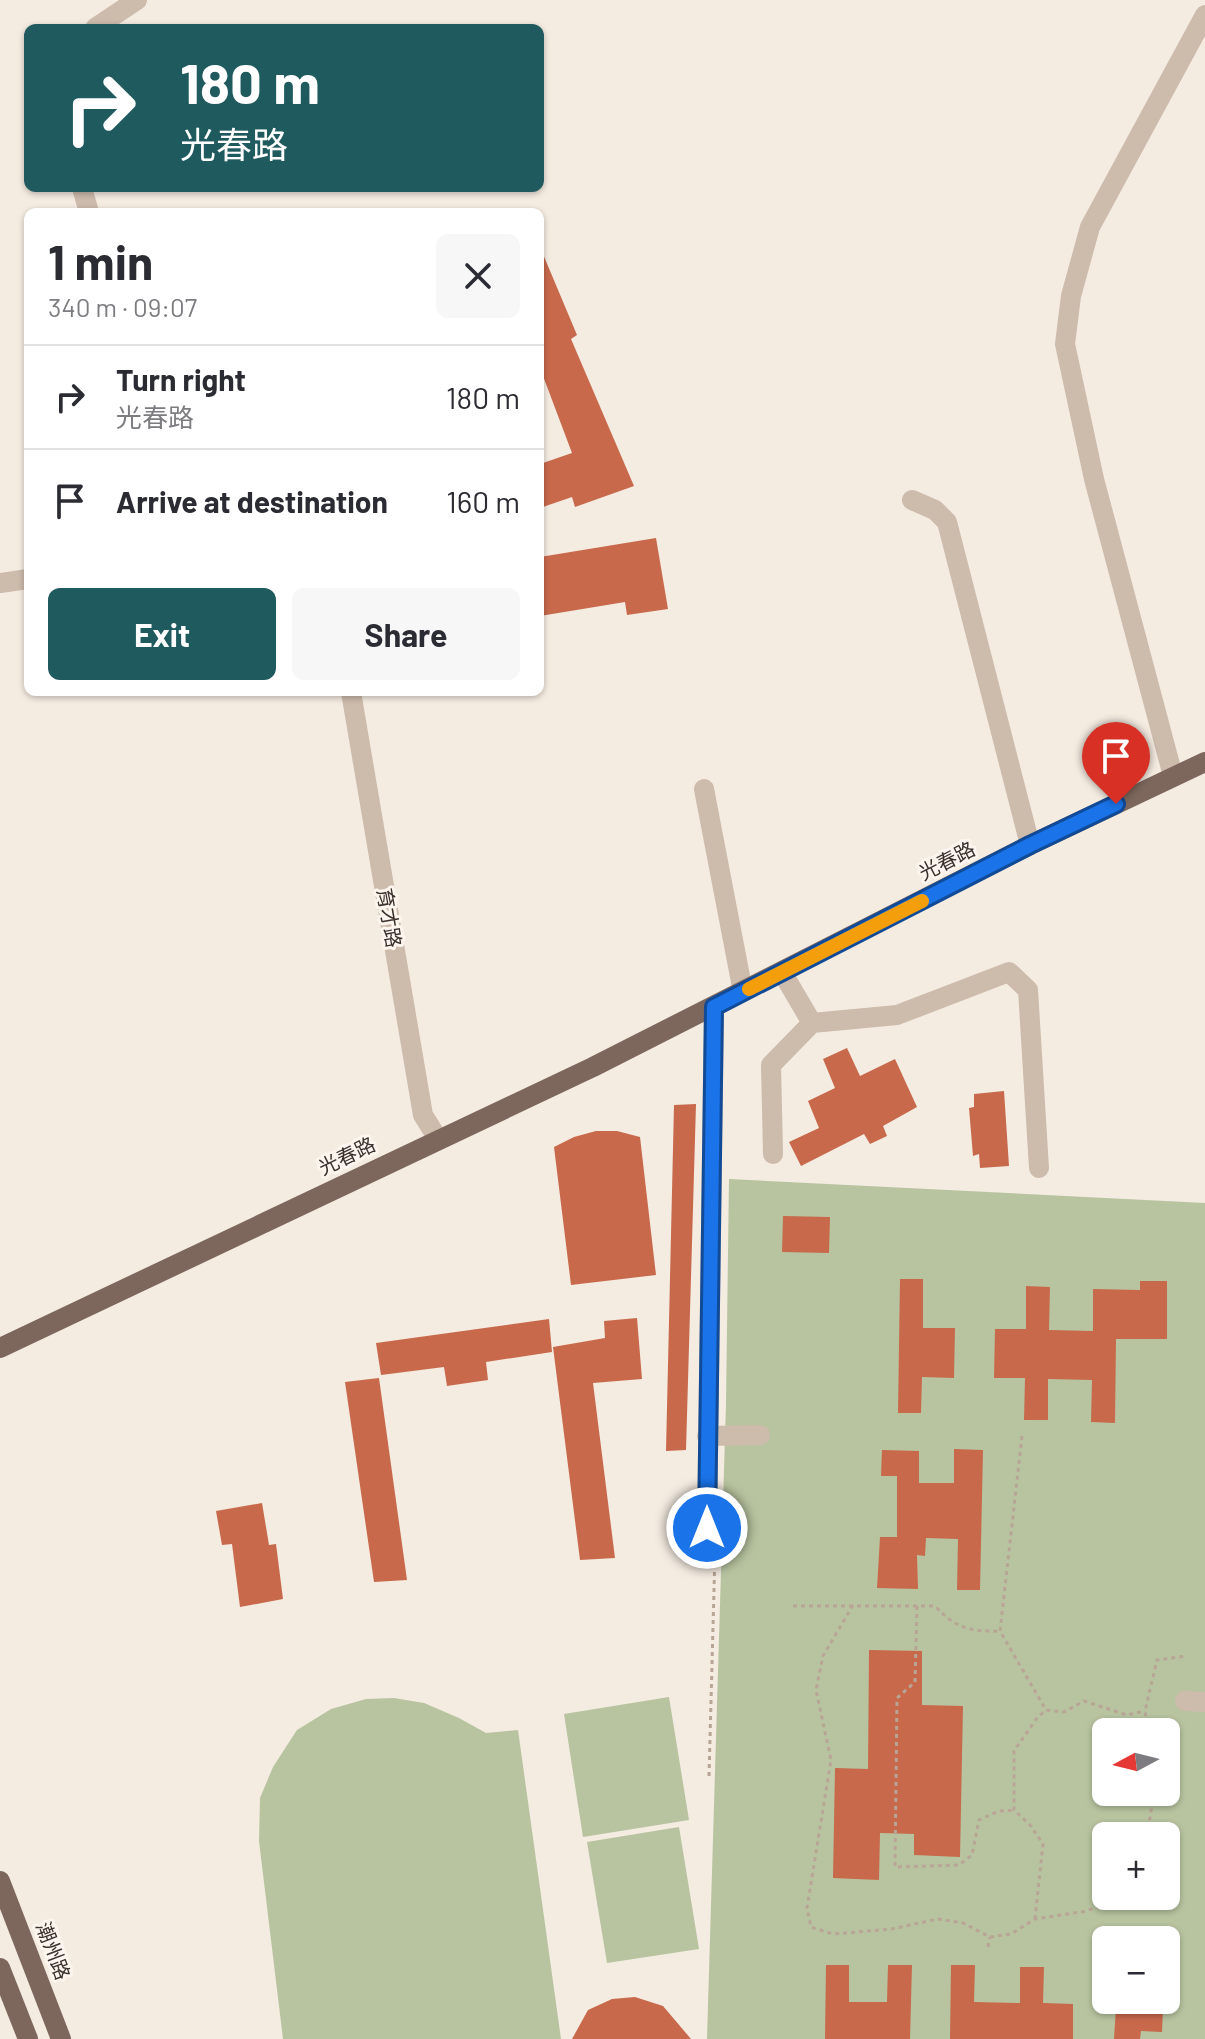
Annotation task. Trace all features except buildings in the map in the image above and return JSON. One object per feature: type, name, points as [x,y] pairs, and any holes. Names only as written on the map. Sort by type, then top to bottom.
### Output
[{"type":"main road","name":"光春路","points":[[0,1348],[593,1067],[1030,845],[1205,762]]},
{"type":"main road","name":"潮州路","points":[[0,1881],[61,2039]]},
{"type":"main road","points":[[0,1968],[28,2039]]},
{"type":"street","points":[[101,24],[137,0]]},
{"type":"street","points":[[1173,776],[1094,479],[1065,344],[1071,296],[1090,227],[1205,15]]},
{"type":"street","points":[[912,500],[935,510],[947,522],[1030,845]]},
{"type":"street","points":[[0,583],[24,580]]},
{"type":"street","name":"育才路","points":[[352,696],[423,1115],[438,1139]]},
{"type":"street","points":[[704,789],[743,992]]},
{"type":"street","points":[[782,972],[812,1023]]},
{"type":"street","points":[[773,1154],[771,1065],[812,1023],[897,1015],[1009,972],[1028,990],[1039,1168]]},
{"type":"street","points":[[707,1528],[714,1007]]},
{"type":"street","points":[[707,1436],[760,1435]]},
{"type":"path","points":[[1022,1436],[1000,1631],[1046,1710]]},
{"type":"path","points":[[707,1528],[715,1553],[709,1776]]},
{"type":"path","points":[[853,1605],[823,1656],[816,1690],[831,1760],[807,1908],[811,1927],[833,1934],[892,1929],[938,1919],[963,1923],[990,1937],[1011,1934],[1035,1919],[1092,1909]]},
{"type":"path","points":[[793,1606],[935,1606],[947,1619],[976,1632],[1000,1631]]},
{"type":"path","points":[[917,1606],[915,1682],[897,1698],[895,1867],[959,1865],[972,1855],[979,1820],[999,1811],[1014,1810]]},
{"type":"path","points":[[1146,1718],[1157,1660],[1187,1656]]},
{"type":"path","points":[[1035,1919],[1043,1844],[1030,1825],[1014,1810],[1014,1751],[1046,1710],[1064,1712],[1084,1701],[1127,1715],[1145,1711]]},
{"type":"path","points":[[988,1947],[990,1937]]},
{"type":"green space","points":[[729,1179],[1205,1203],[1205,2039],[707,2039],[726,1404]]},
{"type":"green space","points":[[669,1697],[689,1820],[583,1837],[564,1714]]},
{"type":"green space","points":[[394,1698],[424,1703],[486,1733],[518,1730],[561,2039],[283,2039],[259,1841],[260,1798],[273,1767],[297,1730],[331,1709],[366,1699]]},
{"type":"green space","points":[[679,1827],[699,1949],[607,1963],[587,1842]]},
{"type":"slow traffic","points":[[749,989],[922,901]]},
{"type":"route","points":[[707,1528],[714,1007],[1116,804]]}]
